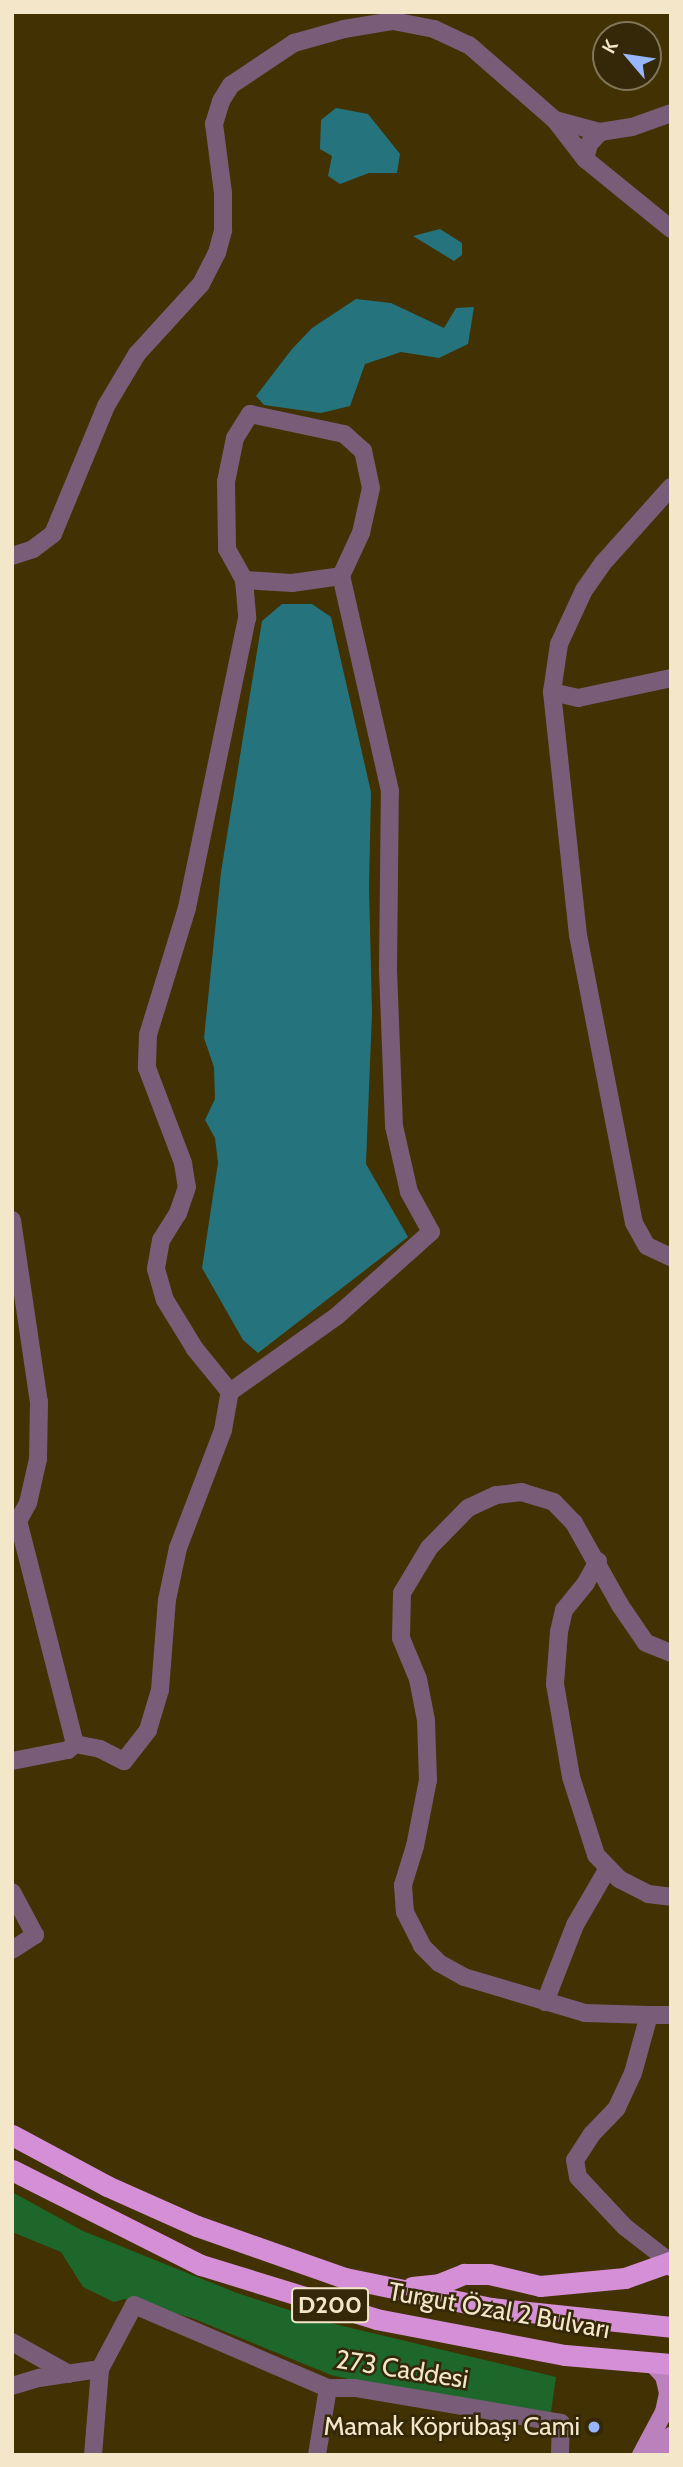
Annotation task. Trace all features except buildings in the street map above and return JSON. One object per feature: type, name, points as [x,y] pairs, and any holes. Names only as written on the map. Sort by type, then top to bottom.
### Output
[{"type":"highway","name":"Turgut Özal 2 Bulvarı","points":[[12,2135],[107,2186],[197,2226],[345,2278],[491,2308],[671,2327]]},
{"type":"highway","name":"Turgut Özal 2 Bulvarı","points":[[12,2170],[201,2265],[376,2319],[565,2355],[662,2363]]},
{"type":"highway","points":[[393,2290],[439,2284],[464,2274],[489,2274],[540,2286],[625,2278],[670,2262]]},
{"type":"main road","points":[[641,2455],[653,2436],[668,2393],[662,2363]]},
{"type":"main road","points":[[657,2455],[671,2435]]},
{"type":"street","points":[[12,555],[33,549],[53,534],[106,406],[137,354],[201,284],[217,253],[223,230],[223,193],[214,124],[220,102],[231,85],[294,43],[344,29],[393,21],[434,29],[469,45],[555,120],[585,159],[671,229]]},
{"type":"street","points":[[555,120],[600,132],[632,127],[671,113]]},
{"type":"street","points":[[585,159],[589,144],[600,132]]},
{"type":"street","points":[[75,1744],[100,1749],[124,1761],[148,1730],[160,1690],[167,1600],[178,1548],[223,1430],[230,1392],[337,1316],[431,1232],[409,1192],[394,1126],[388,970],[390,791],[341,576],[361,533],[371,488],[363,451],[344,434],[250,414],[235,438],[226,482],[227,549],[244,580],[247,618],[187,908],[148,1035],[146,1068],[183,1163],[187,1187],[178,1213],[161,1240],[156,1269],[165,1300],[189,1339],[230,1392]]},
{"type":"street","points":[[671,487],[603,563],[584,590],[559,644],[552,692],[578,935],[634,1223],[647,1246],[671,1256]]},
{"type":"street","points":[[244,580],[292,583],[341,576]]},
{"type":"street","points":[[552,692],[578,698],[671,678]]},
{"type":"street","points":[[12,1220],[39,1402],[38,1459],[15,1528],[75,1744]]},
{"type":"street","points":[[671,1653],[646,1643],[620,1605],[598,1561],[574,1523],[554,1502],[522,1492],[496,1495],[468,1508],[429,1548],[402,1592],[399,1609],[401,1638],[418,1679],[427,1750],[428,1780],[415,1846],[403,1885],[405,1912],[422,1946],[439,1963],[464,1977],[545,2002],[585,2013],[671,2015]]},
{"type":"street","points":[[598,1561],[586,1583],[564,1610],[559,1632],[555,1684],[571,1777],[596,1855],[620,1879],[648,1894],[671,1897]]},
{"type":"street","points":[[12,1761],[68,1750],[75,1744]]},
{"type":"street","points":[[545,2002],[575,1925],[608,1868]]},
{"type":"street","points":[[12,1892],[35,1935],[12,1950]]},
{"type":"street","points":[[649,2015],[633,2073],[617,2108],[592,2134],[575,2160],[578,2177],[587,2187],[625,2227],[670,2262]]},
{"type":"street","name":"273 Caddesi","points":[[100,2370],[134,2305],[328,2388],[355,2388],[561,2423],[560,2455]]},
{"type":"street","points":[[12,2342],[69,2374]]},
{"type":"street","points":[[12,2386],[100,2370],[93,2455]]},
{"type":"street","points":[[317,2455],[328,2388]]},
{"type":"green space","points":[[12,2192],[83,2231],[237,2293],[322,2321],[556,2377],[551,2412],[331,2375],[192,2318],[125,2299],[114,2302],[83,2287],[61,2252],[12,2232]]},
{"type":"water","points":[[336,108],[368,114],[400,154],[397,173],[369,173],[340,184],[328,176],[332,156],[320,149],[321,120]]},
{"type":"water","points":[[440,229],[462,243],[462,255],[454,261],[413,236]]},
{"type":"water","points":[[356,299],[391,303],[444,328],[456,308],[474,307],[468,344],[439,358],[401,352],[365,364],[350,406],[321,413],[264,405],[256,396],[292,349],[312,328]]},
{"type":"water","points":[[282,604],[312,604],[331,617],[371,792],[369,886],[372,1013],[366,1164],[408,1237],[258,1353],[243,1340],[202,1268],[218,1163],[215,1138],[205,1120],[215,1099],[214,1067],[204,1038],[221,872],[262,621]]},
{"type":"place","name":"Mamak Köprübaşı Cami","points":[[594,2427]]}]
